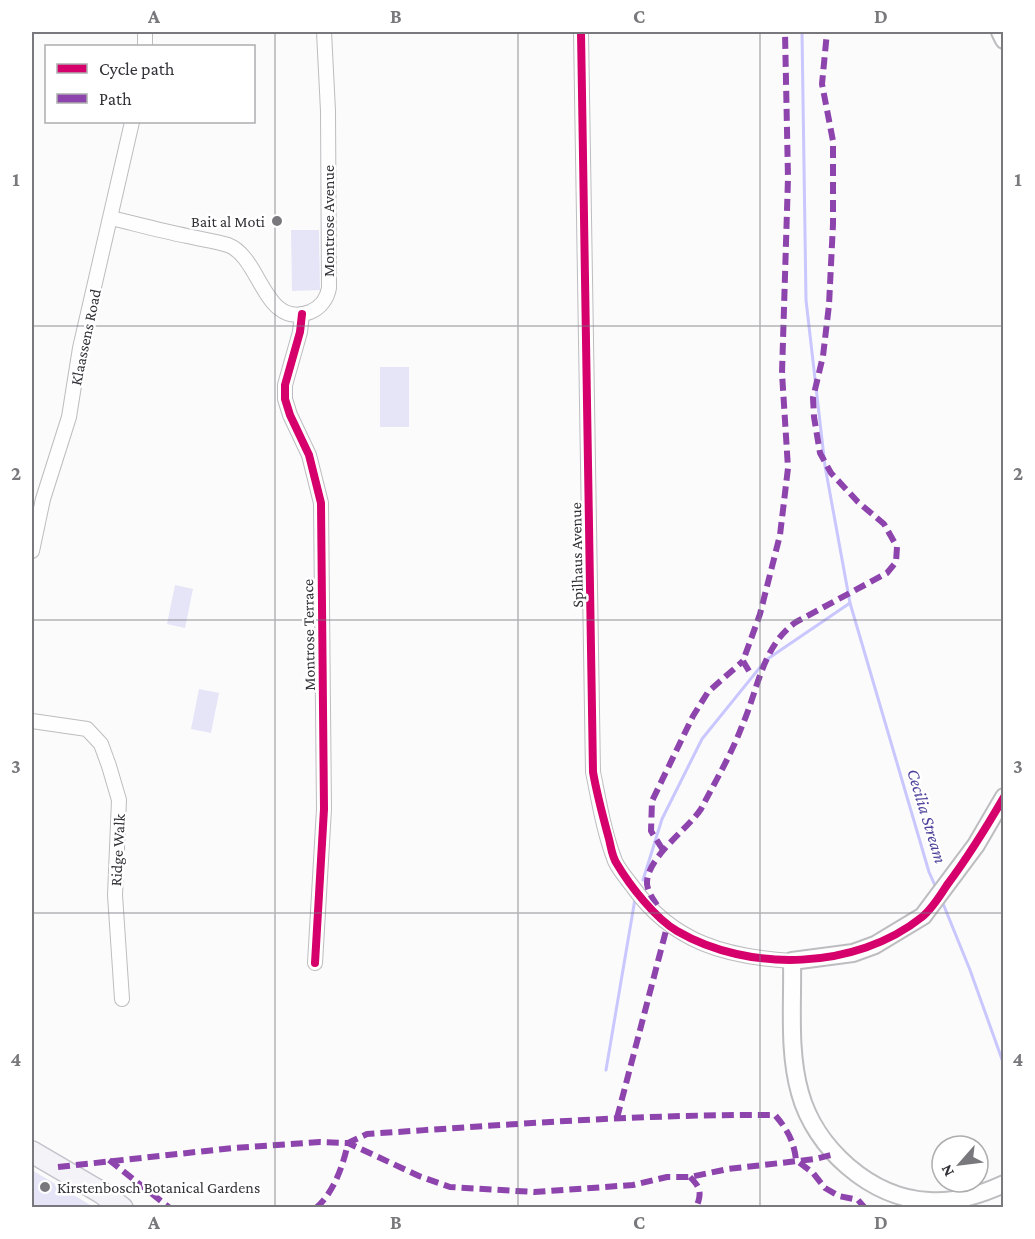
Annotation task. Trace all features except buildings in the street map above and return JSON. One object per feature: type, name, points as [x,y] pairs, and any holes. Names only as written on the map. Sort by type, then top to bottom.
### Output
[{"type":"main road","points":[[32,1152],[102,1193],[122,1208]]},
{"type":"street","name":"Montrose Avenue","points":[[302,314],[320,306],[326,299],[329,288],[328,111],[324,32]]},
{"type":"street","name":"Spilhaus Avenue","points":[[581,32],[593,772],[600,806],[615,862],[642,900],[676,930],[719,951],[756,958],[792,961]]},
{"type":"street","points":[[1000,32],[1004,40]]},
{"type":"street","name":"Klaassens Road","points":[[32,551],[43,499],[69,417],[81,348],[132,123]]},
{"type":"street","points":[[111,218],[228,245],[245,258],[275,305],[290,314],[302,314]]},
{"type":"street","name":"Montrose Terrace","points":[[302,314],[284,392],[290,416],[303,440],[311,463],[321,503],[324,809],[315,963]]},
{"type":"street","name":"Ridge Walk","points":[[32,721],[87,729],[101,744],[109,766],[119,800],[115,895],[122,999]]},
{"type":"street","points":[[1004,797],[976,845],[923,916],[875,945],[853,953],[792,961],[794,1052],[798,1086],[810,1120],[836,1154],[867,1180],[887,1191],[916,1200],[952,1200],[979,1194],[1004,1184]]},
{"type":"shaded area","points":[[291,230],[319,230],[320,290],[292,291]]},
{"type":"shaded area","points":[[380,367],[409,367],[409,427],[380,427]]},
{"type":"shaded area","points":[[175,585],[193,589],[185,628],[167,624]]},
{"type":"shaded area","points":[[199,689],[219,693],[211,733],[191,729]]},
{"type":"shaded area","name":"Kirstenbosch Botanical Gardens","points":[[32,1170],[87,1203],[93,1207],[32,1207]]},
{"type":"waterway","points":[[643,880],[662,819],[702,739],[766,660],[850,603],[825,466],[806,300],[802,32]]},
{"type":"waterway","name":"Cecilia Stream","points":[[850,603],[929,872],[937,890]]},
{"type":"waterway","points":[[606,1070],[635,899]]},
{"type":"waterway","name":"Cecilia Stream","points":[[942,901],[1004,1065]]},
{"type":"marked path","points":[[749,671],[743,661],[760,614],[780,535],[788,468],[782,373],[788,178],[785,32]]},
{"type":"marked path","points":[[657,905],[647,884],[648,874],[660,854],[701,809],[733,747],[762,670],[775,643],[796,622],[887,573],[896,562],[897,547],[884,524],[858,502],[831,473],[820,453],[814,417],[813,398],[823,356],[829,305],[833,224],[833,141],[822,84],[827,32]]},
{"type":"marked path","points":[[663,850],[651,831],[652,801],[693,716],[708,692],[743,661]]},
{"type":"marked path","points":[[617,1118],[668,923],[666,921]]},
{"type":"marked path","points":[[316,1208],[328,1194],[337,1178],[348,1143],[367,1134],[622,1118],[724,1115],[775,1115],[789,1136],[796,1160],[813,1173],[825,1188],[839,1196],[858,1200],[865,1208]]},
{"type":"marked path","points":[[58,1167],[233,1148],[320,1142],[348,1143],[419,1176],[450,1187],[534,1192],[633,1185],[667,1177],[690,1177],[728,1169],[815,1159],[835,1154]]},
{"type":"marked path","points":[[109,1160],[170,1208]]},
{"type":"marked path","points":[[690,1177],[699,1191],[696,1208]]},
{"type":"cycle path","points":[[581,32],[593,772],[615,861],[636,892],[661,919],[677,931],[705,945],[736,954],[769,959],[802,960],[834,956],[866,947],[895,935],[926,914],[970,853],[1004,797]]},
{"type":"cycle path","points":[[302,314],[300,332],[285,385],[285,399],[309,455],[321,503],[324,809],[315,963]]},
{"type":"place","name":"Bait al Moti","points":[[277,221]]},
{"type":"place","name":"Kirstenbosch Botanical Gardens","points":[[45,1187]]}]
